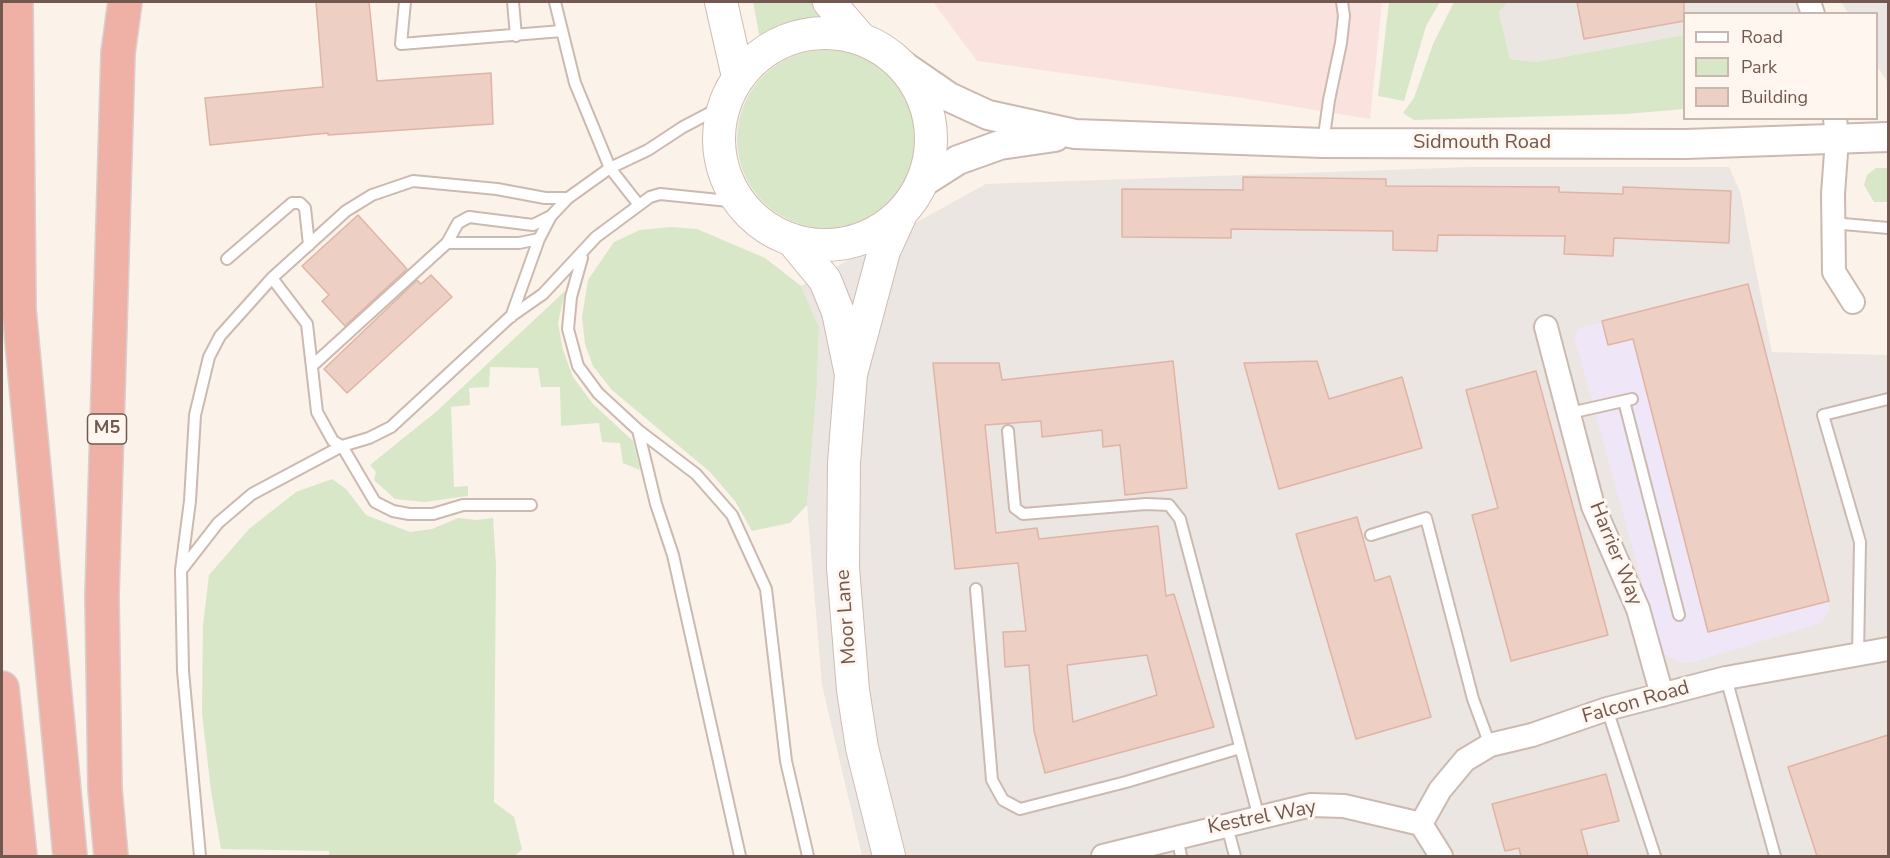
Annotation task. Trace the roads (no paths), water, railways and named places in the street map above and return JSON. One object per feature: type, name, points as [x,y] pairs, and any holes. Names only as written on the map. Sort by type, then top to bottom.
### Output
[{"type":"highway","points":[[16,2],[19,309],[70,856]]},
{"type":"highway","name":"M5","points":[[111,856],[105,789],[102,596],[118,53],[125,2]]},
{"type":"highway","points":[[2,688],[20,856]]},
{"type":"main road","points":[[721,2],[738,77]]},
{"type":"main road","points":[[829,2],[861,39]]},
{"type":"main road","points":[[827,33],[861,39],[883,49],[901,64],[920,90],[930,121],[931,152],[922,183],[901,213],[877,231],[850,242],[821,245],[792,240],[758,222],[739,202],[726,180],[719,156],[718,131],[723,106],[738,77],[762,53],[793,37],[827,33]]},
{"type":"main road","name":"Moor Lane","points":[[889,856],[862,748],[852,679],[843,568],[844,463],[851,374],[884,251],[901,213]]},
{"type":"main road","name":"Moor Lane","points":[[792,240],[825,280],[838,312],[851,374]]},
{"type":"street","name":"Sidmouth Road","points":[[901,64],[949,97],[988,115],[1075,134],[1323,143],[1686,144],[1836,129],[1888,137]]},
{"type":"street","points":[[1836,129],[1832,223],[1834,272],[1853,303]]},
{"type":"street","name":"Sidmouth Road","points":[[922,183],[958,160],[1000,145],[1075,134]]},
{"type":"street","name":"Harrier Way","points":[[1546,327],[1593,506],[1638,609],[1662,695]]},
{"type":"street","name":"Falcon Road","points":[[1421,824],[1440,790],[1465,760],[1490,745],[1532,735],[1607,710],[1726,678],[1888,649]]},
{"type":"street","name":"Kestrel Way","points":[[1103,856],[1179,847],[1227,826],[1311,805],[1344,806],[1421,824]]},
{"type":"street","points":[[1421,824],[1441,856]]},
{"type":"lane","points":[[405,2],[401,44],[562,32]]},
{"type":"lane","points":[[513,2],[516,36]]},
{"type":"lane","points":[[555,2],[575,83],[610,168],[639,205]]},
{"type":"lane","points":[[1323,143],[1341,43],[1344,16],[1342,2]]},
{"type":"lane","points":[[510,317],[539,239],[551,216],[568,198],[610,168],[648,150],[683,127],[723,106]]},
{"type":"lane","points":[[200,856],[183,671],[181,570],[190,501],[195,415],[209,357],[220,336],[272,278],[346,211],[372,195],[413,181],[497,189],[544,198],[568,198]]},
{"type":"lane","points":[[181,570],[218,524],[252,494],[342,446],[369,438],[391,427],[510,317],[543,294],[596,237],[650,197],[660,194],[739,202]]},
{"type":"lane","points":[[227,259],[292,203],[300,203],[305,208],[309,245]]},
{"type":"lane","points":[[313,365],[447,243],[458,223],[469,217],[533,225],[551,216]]},
{"type":"lane","points":[[1832,223],[1888,228]]},
{"type":"lane","points":[[447,243],[519,243],[539,239]]},
{"type":"lane","points":[[584,252],[576,275],[568,329],[578,366],[598,393],[638,430],[696,474],[732,515],[766,589],[786,761],[808,856]]},
{"type":"lane","points":[[272,278],[307,324],[317,412],[333,441],[342,446],[375,501],[393,511],[433,514],[463,505],[531,505]]},
{"type":"lane","points":[[1858,656],[1860,542],[1823,415],[1888,399]]},
{"type":"lane","points":[[1570,413],[1628,400],[1679,615]]},
{"type":"lane","points":[[638,430],[656,504],[674,555],[740,856]]},
{"type":"lane","points":[[1008,431],[1015,508],[1023,514],[1146,504],[1169,505],[1180,519],[1259,818]]},
{"type":"lane","points":[[1371,535],[1426,518],[1473,699],[1490,745]]},
{"type":"lane","points":[[976,589],[992,780],[1003,800],[1020,809],[1125,782],[1240,748]]},
{"type":"lane","points":[[1726,678],[1775,856]]},
{"type":"lane","points":[[1607,710],[1655,856]]},
{"type":"lane","points":[[1227,826],[1235,856]]}]
